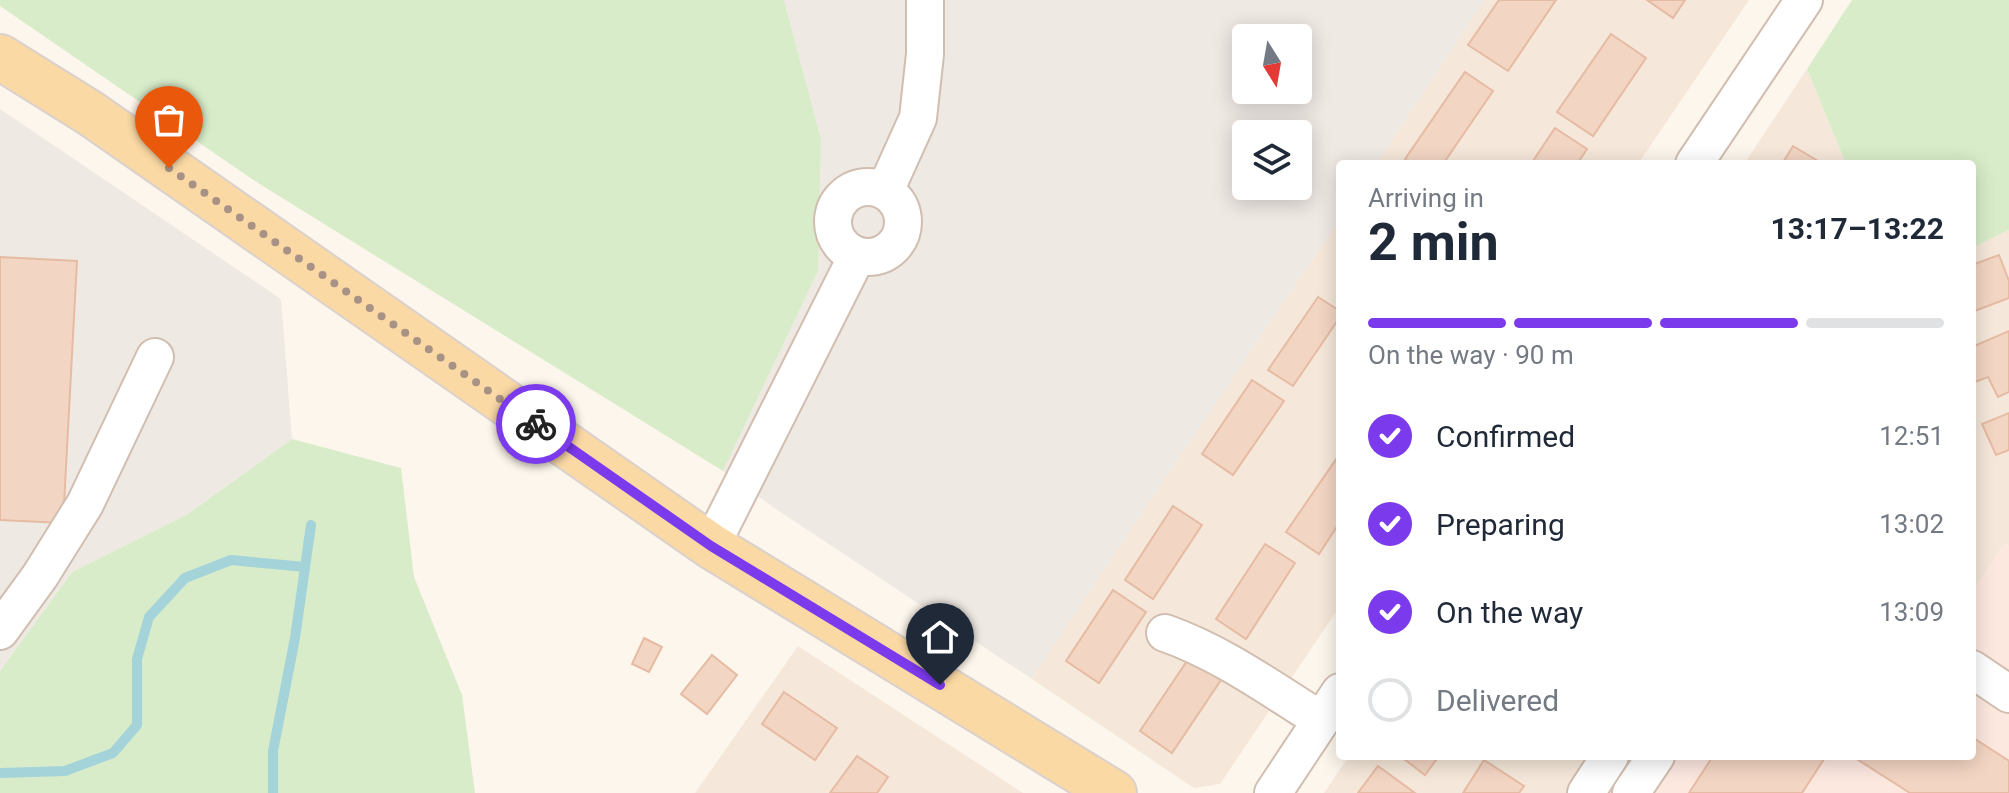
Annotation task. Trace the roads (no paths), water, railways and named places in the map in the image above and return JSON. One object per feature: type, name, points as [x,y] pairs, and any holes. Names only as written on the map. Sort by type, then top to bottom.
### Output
[{"type":"main road","points":[[0,57],[117,131],[711,546],[1114,793]]},
{"type":"street","points":[[885,191],[918,118],[925,54],[925,0]]},
{"type":"street","points":[[1697,160],[1804,0]]},
{"type":"street","points":[[863,187],[885,191],[894,199],[903,219],[897,242],[879,255],[857,256],[838,242],[833,230],[836,208],[842,198],[863,187]]},
{"type":"street","points":[[711,546],[857,256]]},
{"type":"street","points":[[0,631],[40,576],[85,504],[155,357]]},
{"type":"street","points":[[1165,633],[1192,642],[1331,706],[1273,793]]},
{"type":"street","points":[[1976,672],[2009,694]]},
{"type":"street","points":[[1586,793],[1607,760]]},
{"type":"street","points":[[1631,793],[1653,760]]},
{"type":"waterway","points":[[273,793],[273,751],[295,638],[311,525]]},
{"type":"waterway","points":[[0,773],[65,771],[113,753],[137,725],[137,659],[149,617],[185,578],[231,560],[305,567]]}]
